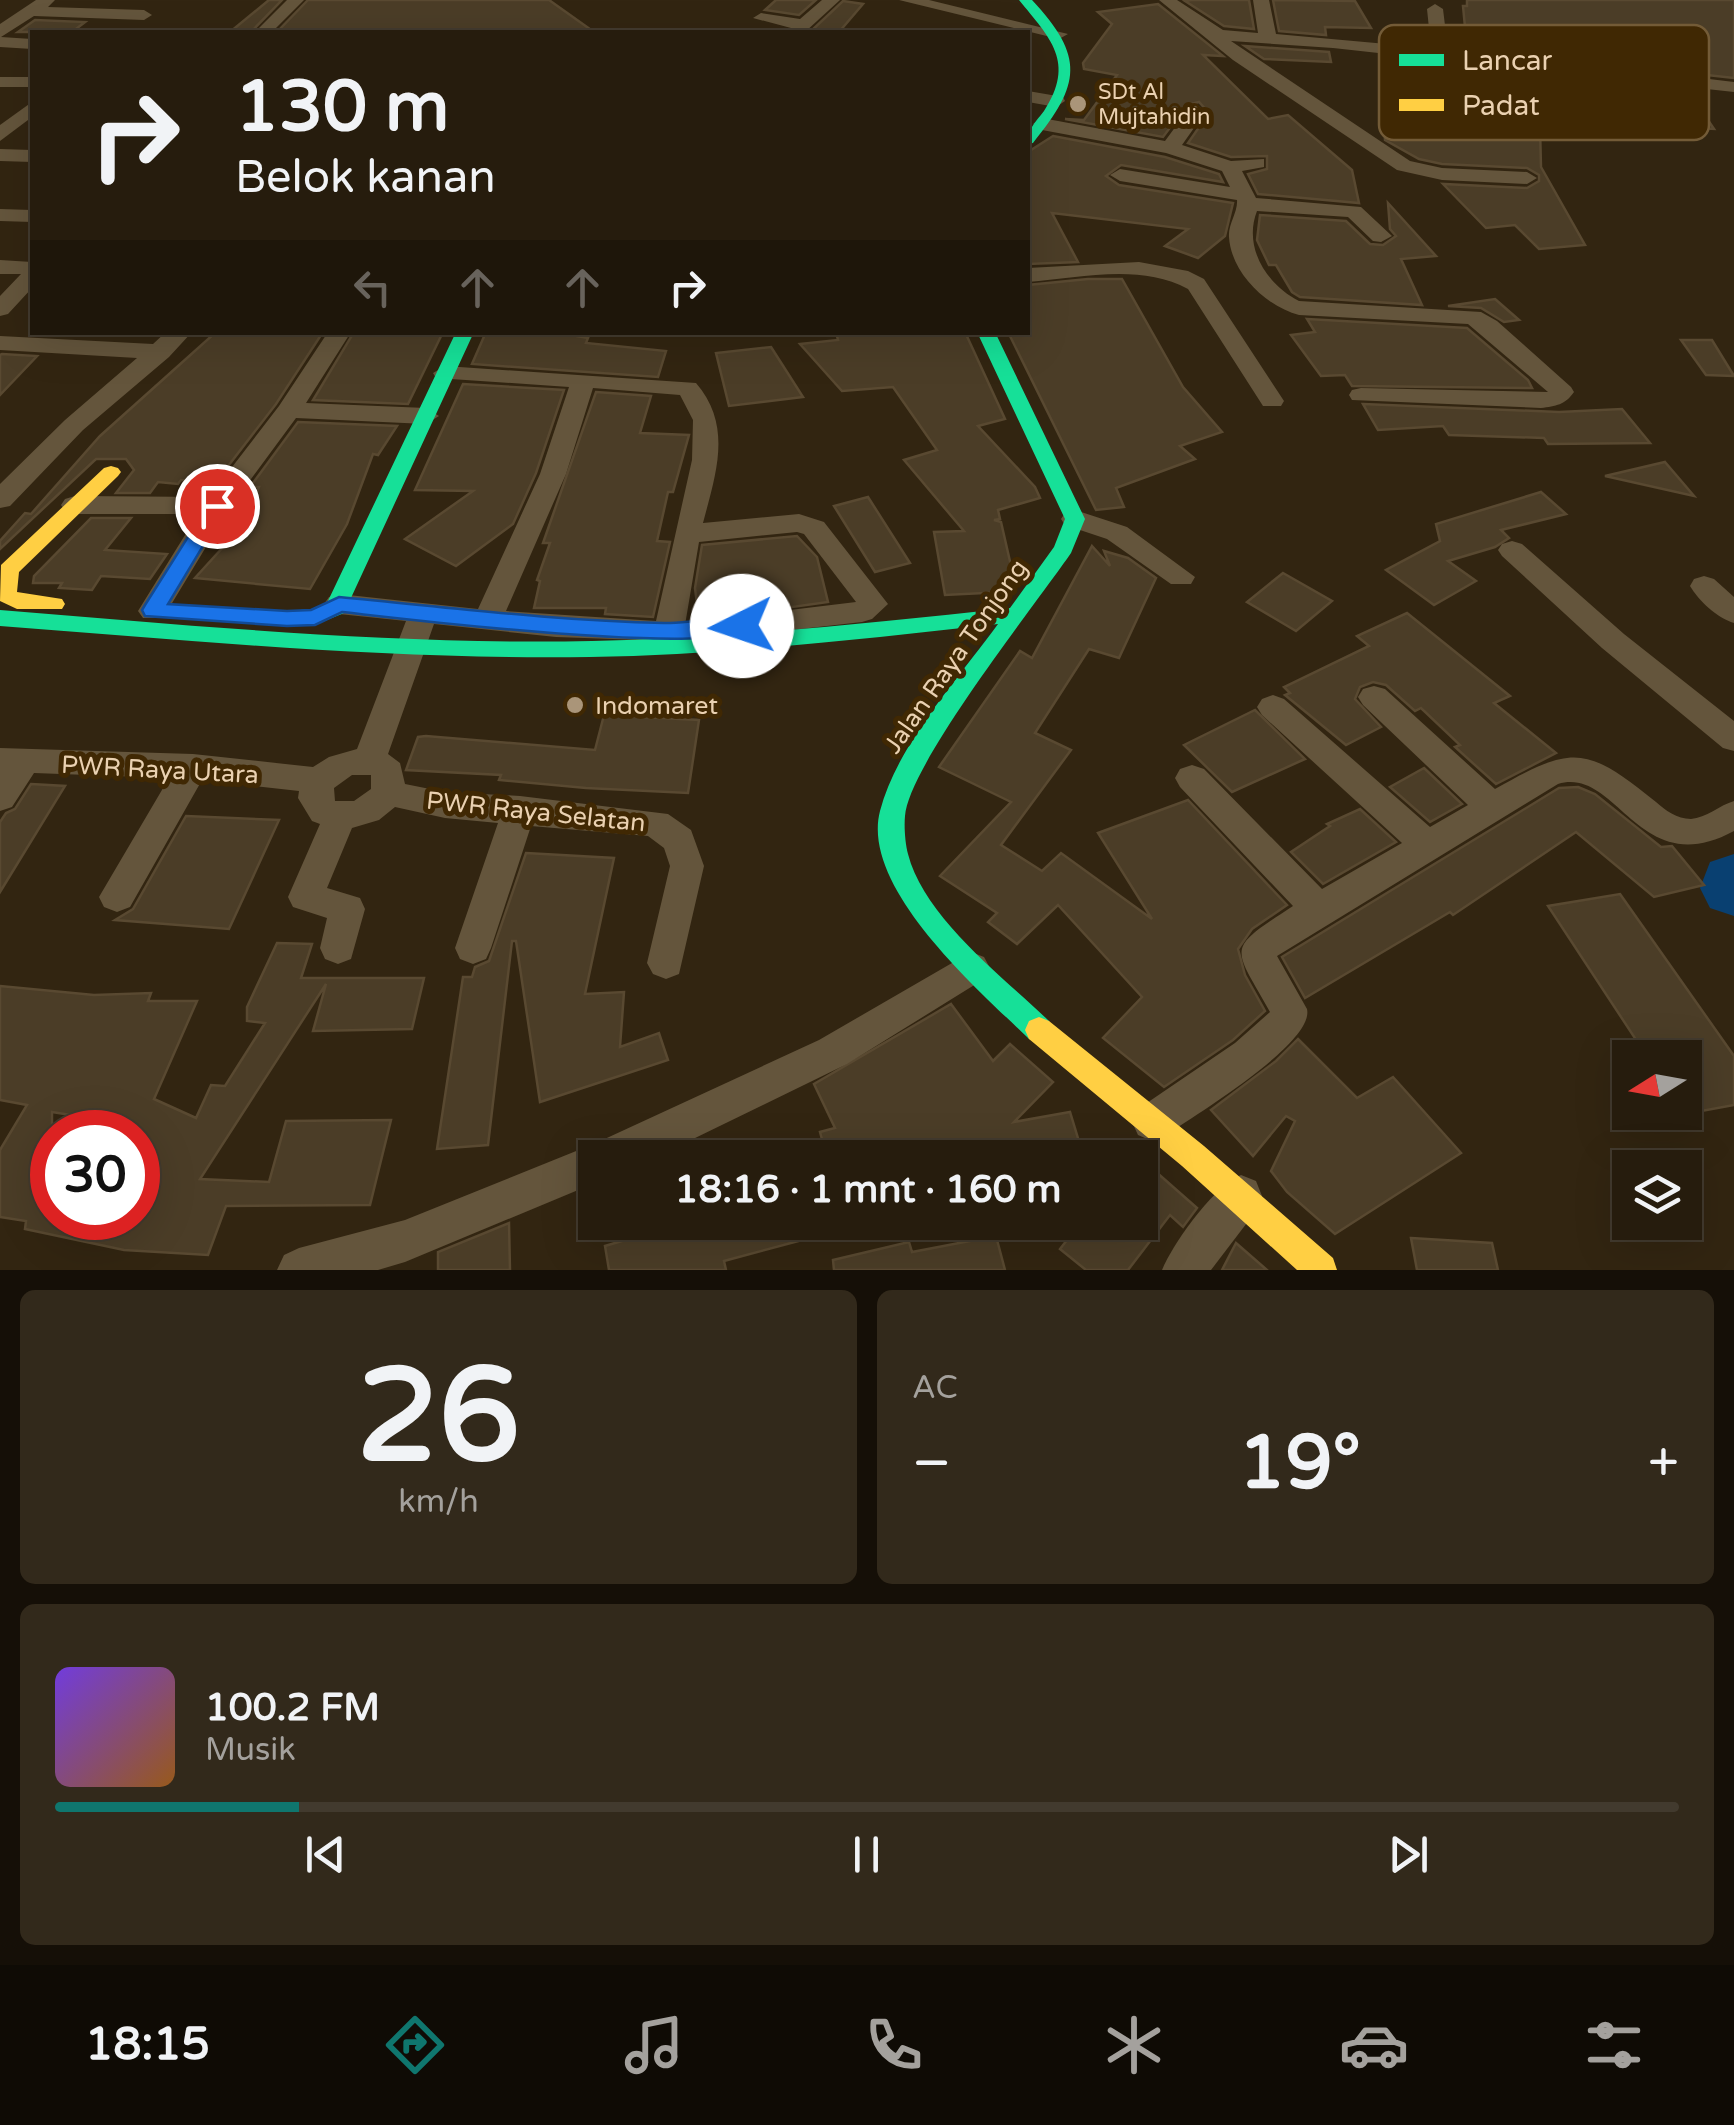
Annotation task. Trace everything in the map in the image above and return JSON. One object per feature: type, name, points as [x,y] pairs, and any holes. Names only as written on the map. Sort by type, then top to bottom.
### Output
[{"type":"street","points":[[0,32],[47,0]]},
{"type":"street","points":[[125,30],[163,0]]},
{"type":"street","points":[[266,30],[296,0]]},
{"type":"street","points":[[761,18],[800,28],[832,0]]},
{"type":"street","points":[[907,0],[1059,34]]},
{"type":"street","points":[[1025,0],[1059,34],[1070,69],[1056,101],[1034,132],[1170,148],[1230,167],[1257,163]]},
{"type":"street","points":[[1167,0],[1240,56],[1404,166],[1442,174],[1527,178]]},
{"type":"street","points":[[1260,0],[1268,38]]},
{"type":"street","points":[[1434,9],[1436,25]]},
{"type":"street","points":[[31,11],[144,15]]},
{"type":"street","points":[[1211,33],[1379,50]]},
{"type":"street","points":[[0,42],[30,44]]},
{"type":"street","points":[[0,82],[30,82]]},
{"type":"street","points":[[1709,85],[1734,87]]},
{"type":"street","points":[[1030,98],[1056,101]]},
{"type":"street","points":[[1170,148],[1197,112]]},
{"type":"street","points":[[0,155],[30,156]]},
{"type":"street","points":[[1230,167],[1246,199],[1240,242],[1277,300],[1288,307],[1474,317],[1562,392],[1554,399],[1541,401],[1360,395]]},
{"type":"street","points":[[1120,175],[1246,199],[1354,211],[1381,236]]},
{"type":"street","points":[[0,214],[30,216]]},
{"type":"street","points":[[0,267],[30,274]]},
{"type":"street","points":[[1030,274],[1152,270],[1183,274],[1196,284],[1272,401]]},
{"type":"street","points":[[0,279],[30,275]]},
{"type":"street","points":[[0,309],[30,277]]},
{"type":"street","points":[[0,500],[74,425],[177,335]]},
{"type":"street","points":[[153,610],[217,506],[289,410],[338,335]]},
{"type":"street","points":[[112,472],[9,570],[6,595],[16,602],[315,618],[339,604],[464,335]]},
{"type":"street","points":[[987,335],[1075,518],[1117,533],[1181,577]]},
{"type":"street","points":[[0,343],[161,352]]},
{"type":"street","points":[[445,373],[664,384],[687,388],[698,396],[705,416],[706,447],[669,631]]},
{"type":"street","points":[[488,619],[553,474],[584,380]]},
{"type":"street","points":[[289,410],[426,416]]},
{"type":"street","points":[[75,505],[217,506]]},
{"type":"street","name":"Jalan Raya Tonjong","points":[[1075,518],[1064,548],[907,769],[891,814],[890,844],[902,879],[925,914],[971,968],[1241,1196],[1321,1270]]},
{"type":"street","points":[[339,604],[556,627],[669,631],[722,630],[862,612],[873,604],[814,528],[799,523],[687,534]]},
{"type":"street","points":[[1512,550],[1602,632],[1734,739]]},
{"type":"street","points":[[1704,586],[1734,613]]},
{"type":"street","points":[[368,760],[424,614]]},
{"type":"street","points":[[0,618],[411,646],[591,649],[710,643],[1014,614]]},
{"type":"street","points":[[1374,696],[1495,809]]},
{"type":"street","points":[[1272,707],[1428,846]]},
{"type":"street","points":[[368,760],[388,772],[388,793],[377,806],[359,815],[340,817],[318,806],[316,790],[320,780],[342,764],[368,760]]},
{"type":"street","points":[[0,798],[12,762]]},
{"type":"street","name":"PWR Raya Utara","points":[[12,762],[193,766],[320,780]]},
{"type":"street","points":[[117,897],[193,766]]},
{"type":"street","points":[[1152,1122],[1276,1034],[1290,1018],[1290,1010],[1256,953],[1318,908],[1547,776],[1577,766],[1592,772],[1664,825],[1682,832],[1697,832],[1734,814]]},
{"type":"street","points":[[1192,778],[1318,908]]},
{"type":"street","name":"PWR Raya Selatan","points":[[388,793],[445,804],[656,823],[679,840],[687,866],[666,964]]},
{"type":"street","points":[[473,948],[520,809]]},
{"type":"street","points":[[338,948],[348,909],[306,897],[340,817]]},
{"type":"street","points":[[647,1140],[833,1052],[971,968]]},
{"type":"street","points":[[299,1270],[404,1256],[578,1172]]},
{"type":"street","points":[[1184,1270],[1241,1196]]},
{"type":"building","points":[[269,0],[282,0],[253,30],[232,30]]},
{"type":"building","points":[[308,0],[549,0],[591,30],[279,30]]},
{"type":"building","points":[[776,0],[816,0],[799,15],[765,10]]},
{"type":"building","points":[[1249,0],[1254,29],[1224,26],[1185,1]]},
{"type":"building","points":[[1273,0],[1355,1],[1371,28],[1325,27],[1326,35],[1279,31]]},
{"type":"building","points":[[1467,0],[1734,0],[1734,78],[1709,75],[1709,25],[1465,25],[1463,6],[1467,6]]},
{"type":"building","points":[[843,1],[863,4],[841,30],[812,30]]},
{"type":"building","points":[[1158,4],[1223,56],[1203,55],[1268,119],[1288,115],[1352,170],[1359,203],[1258,194],[1248,174],[1267,169],[1267,156],[1231,157],[1188,143],[1209,113],[1199,102],[1187,105],[1163,137],[1065,119],[1084,120],[1117,75],[1084,69],[1083,63],[1112,24],[1098,12]]},
{"type":"building","points":[[35,20],[85,22],[75,30],[18,32]]},
{"type":"building","points":[[1245,46],[1329,52],[1331,62],[1264,59]]},
{"type":"building","points":[[1053,136],[1165,157],[1219,174],[1223,182],[1121,165],[1106,176],[1119,185],[1233,203],[1225,236],[1198,258],[1165,246],[1188,229],[1052,213],[1078,262],[1030,264],[1030,151]]},
{"type":"building","points":[[1385,140],[1540,140],[1541,167],[1585,245],[1539,249],[1515,225],[1486,228],[1443,184],[1527,188],[1539,181],[1539,175],[1527,168],[1442,164],[1419,159]]},
{"type":"building","points":[[1388,203],[1436,256],[1401,259],[1422,305],[1300,297],[1292,292],[1276,265],[1269,265],[1257,240],[1260,215],[1346,221],[1370,244],[1383,245],[1396,236],[1390,229]]},
{"type":"building","points":[[1122,279],[1183,387],[1222,432],[1180,446],[1195,459],[1116,488],[1124,507],[1096,510],[1009,335],[1030,335],[1030,285]]},
{"type":"building","points":[[1495,299],[1519,320],[1504,322],[1481,308],[1448,306]]},
{"type":"building","points":[[1307,319],[1467,328],[1528,380],[1532,388],[1352,386],[1345,375],[1321,376],[1291,335],[1315,332]]},
{"type":"building","points":[[213,335],[321,335],[276,404],[215,483],[158,482],[150,493],[116,493],[134,470],[126,459],[96,459],[0,549],[0,541],[25,513],[31,514],[100,436]]},
{"type":"building","points":[[352,335],[442,335],[408,404],[313,400]]},
{"type":"building","points":[[485,335],[571,335],[588,338],[586,343],[666,351],[658,377],[472,364]]},
{"type":"building","points":[[837,335],[966,335],[1005,419],[978,426],[1035,487],[1040,498],[998,510],[1000,519],[994,520],[1001,522],[1014,579],[1004,592],[945,595],[934,532],[964,531],[904,460],[937,450],[893,387],[842,391],[800,344],[838,340]]},
{"type":"building","points":[[1681,340],[1712,340],[1734,376],[1706,375]]},
{"type":"building","points":[[771,347],[803,397],[729,406],[716,353]]},
{"type":"building","points":[[0,355],[37,356],[0,395]]},
{"type":"building","points":[[463,384],[564,390],[536,473],[513,524],[456,566],[405,539],[473,491],[415,490]]},
{"type":"building","points":[[596,392],[651,396],[640,433],[689,435],[673,492],[668,492],[657,541],[670,542],[653,617],[605,614],[606,608],[534,608],[540,581],[537,580],[550,543],[543,543]]},
{"type":"building","points":[[1363,404],[1559,412],[1622,409],[1650,443],[1548,444],[1544,438],[1449,435],[1443,426],[1378,430]]},
{"type":"building","points":[[298,422],[397,426],[378,455],[373,454],[347,524],[310,589],[195,578],[244,524],[259,487],[250,487]]},
{"type":"building","points":[[1665,462],[1694,496],[1605,476]]},
{"type":"building","points":[[1541,492],[1566,514],[1501,530],[1509,538],[1495,547],[1448,561],[1476,581],[1434,605],[1386,570],[1440,541],[1436,524]]},
{"type":"building","points":[[868,497],[910,563],[875,572],[834,506]]},
{"type":"building","points":[[91,518],[131,518],[105,550],[167,554],[150,579],[101,576],[92,590],[59,588],[62,583],[33,583],[34,576]]},
{"type":"building","points":[[797,536],[817,557],[828,602],[699,620],[695,588],[702,545]]},
{"type":"building","points":[[1092,546],[1110,566],[1104,551],[1128,558],[1156,578],[1119,658],[1089,649],[1035,733],[1071,750],[1001,845],[1042,871],[1061,853],[1152,919],[1098,833],[1188,800],[1287,905],[1252,929],[1238,949],[1245,975],[1265,1011],[1233,1040],[1164,1087],[1103,1038],[1142,997],[1058,905],[1017,944],[988,922],[997,913],[940,876],[1011,802],[939,767],[1020,651],[1032,658]]},
{"type":"building","points":[[1283,573],[1332,601],[1296,631],[1247,602]]},
{"type":"building","points":[[1407,613],[1510,696],[1494,703],[1556,753],[1496,784],[1455,747],[1460,745],[1421,708],[1415,711],[1386,685],[1373,682],[1360,687],[1355,699],[1381,727],[1346,745],[1285,695],[1290,693],[1284,687],[1369,646],[1357,636]]},
{"type":"building","points":[[1255,710],[1305,759],[1232,792],[1184,745]]},
{"type":"building","points":[[604,715],[699,720],[688,793],[586,788],[499,780],[501,775],[406,770],[418,737],[426,736],[595,750]]},
{"type":"building","points":[[1424,768],[1462,804],[1430,822],[1390,787]]},
{"type":"building","points":[[31,784],[65,786],[0,892],[0,822],[15,809]]},
{"type":"building","points":[[1578,787],[1595,794],[1661,847],[1672,846],[1704,885],[1654,897],[1576,832],[1453,915],[1450,912],[1305,998],[1282,957],[1559,788]]},
{"type":"building","points":[[1360,809],[1396,842],[1323,884],[1291,852],[1330,826],[1327,824]]},
{"type":"building","points":[[186,816],[279,820],[229,929],[115,920],[133,909]]},
{"type":"building","points":[[526,853],[614,858],[585,994],[624,992],[620,1047],[659,1033],[668,1060],[540,1102],[516,941],[512,941],[488,1145],[437,1149],[463,977],[472,977],[475,967],[489,961]]},
{"type":"building","points":[[1620,894],[1734,1056],[1734,1105],[1702,1111],[1702,1040],[1636,1040],[1548,906]]},
{"type":"building","points":[[277,943],[312,944],[301,978],[424,978],[412,1029],[313,1031],[326,984],[200,1179],[269,1182],[286,1121],[391,1120],[370,1205],[226,1206],[208,1255],[124,1250],[77,1240],[160,1240],[160,1110],[30,1110],[30,1230],[25,1229],[26,1221],[0,1217],[0,1150],[27,1105],[0,1100],[0,986],[94,995],[151,993],[148,1001],[197,1001],[154,1099],[196,1118],[211,1085],[225,1086],[265,1023],[247,1021],[247,1007]]},
{"type":"building","points":[[951,1004],[993,1061],[1010,1044],[1053,1082],[1014,1122],[1070,1112],[1079,1140],[822,1140],[820,1132],[835,1128],[814,1084]]},
{"type":"building","points":[[1298,1039],[1357,1098],[1393,1077],[1461,1153],[1335,1234],[1287,1192],[1271,1171],[1295,1121],[1286,1116],[1253,1156],[1211,1110],[1276,1061]]},
{"type":"building","points":[[1158,1174],[1197,1208],[1183,1227],[1170,1215],[1158,1231]]},
{"type":"building","points":[[509,1223],[510,1270],[438,1270],[438,1252]]},
{"type":"building","points":[[1411,1238],[1492,1243],[1498,1270],[1417,1270]]},
{"type":"building","points":[[625,1240],[802,1240],[724,1261],[726,1270],[609,1270],[605,1246]]},
{"type":"building","points":[[975,1240],[997,1240],[1005,1270],[834,1270],[833,1260],[909,1242],[912,1252]]},
{"type":"building","points":[[1067,1240],[1151,1240],[1128,1270],[1086,1270],[1060,1249]]},
{"type":"building","points":[[1236,1243],[1267,1270],[1222,1270]]},
{"type":"waterway","points":[[1734,882],[1734,888]]},
{"type":"traffic: fast","points":[[1025,0],[1056,37],[1066,69],[1057,101],[1030,138]]},
{"type":"traffic: fast","points":[[273,618],[315,617],[336,608],[464,335]]},
{"type":"traffic: fast","points":[[987,335],[1075,519],[1064,548],[919,751],[892,813],[895,854],[916,899],[952,946],[1039,1030]]},
{"type":"traffic: fast","points":[[0,618],[295,641],[591,649],[750,641],[1014,615]]},
{"type":"traffic: slow","points":[[54,604],[17,602],[6,595],[9,570],[111,472]]},
{"type":"traffic: slow","points":[[1039,1030],[1193,1156],[1321,1270]]},
{"type":"place","name":"SDt Al Mujtahidin","points":[[1078,104]]},
{"type":"place","name":"Indomaret","points":[[575,705]]},
{"type":"route","points":[[217,506],[153,610],[287,619],[315,618],[339,604],[592,629],[722,630],[742,626]]}]
